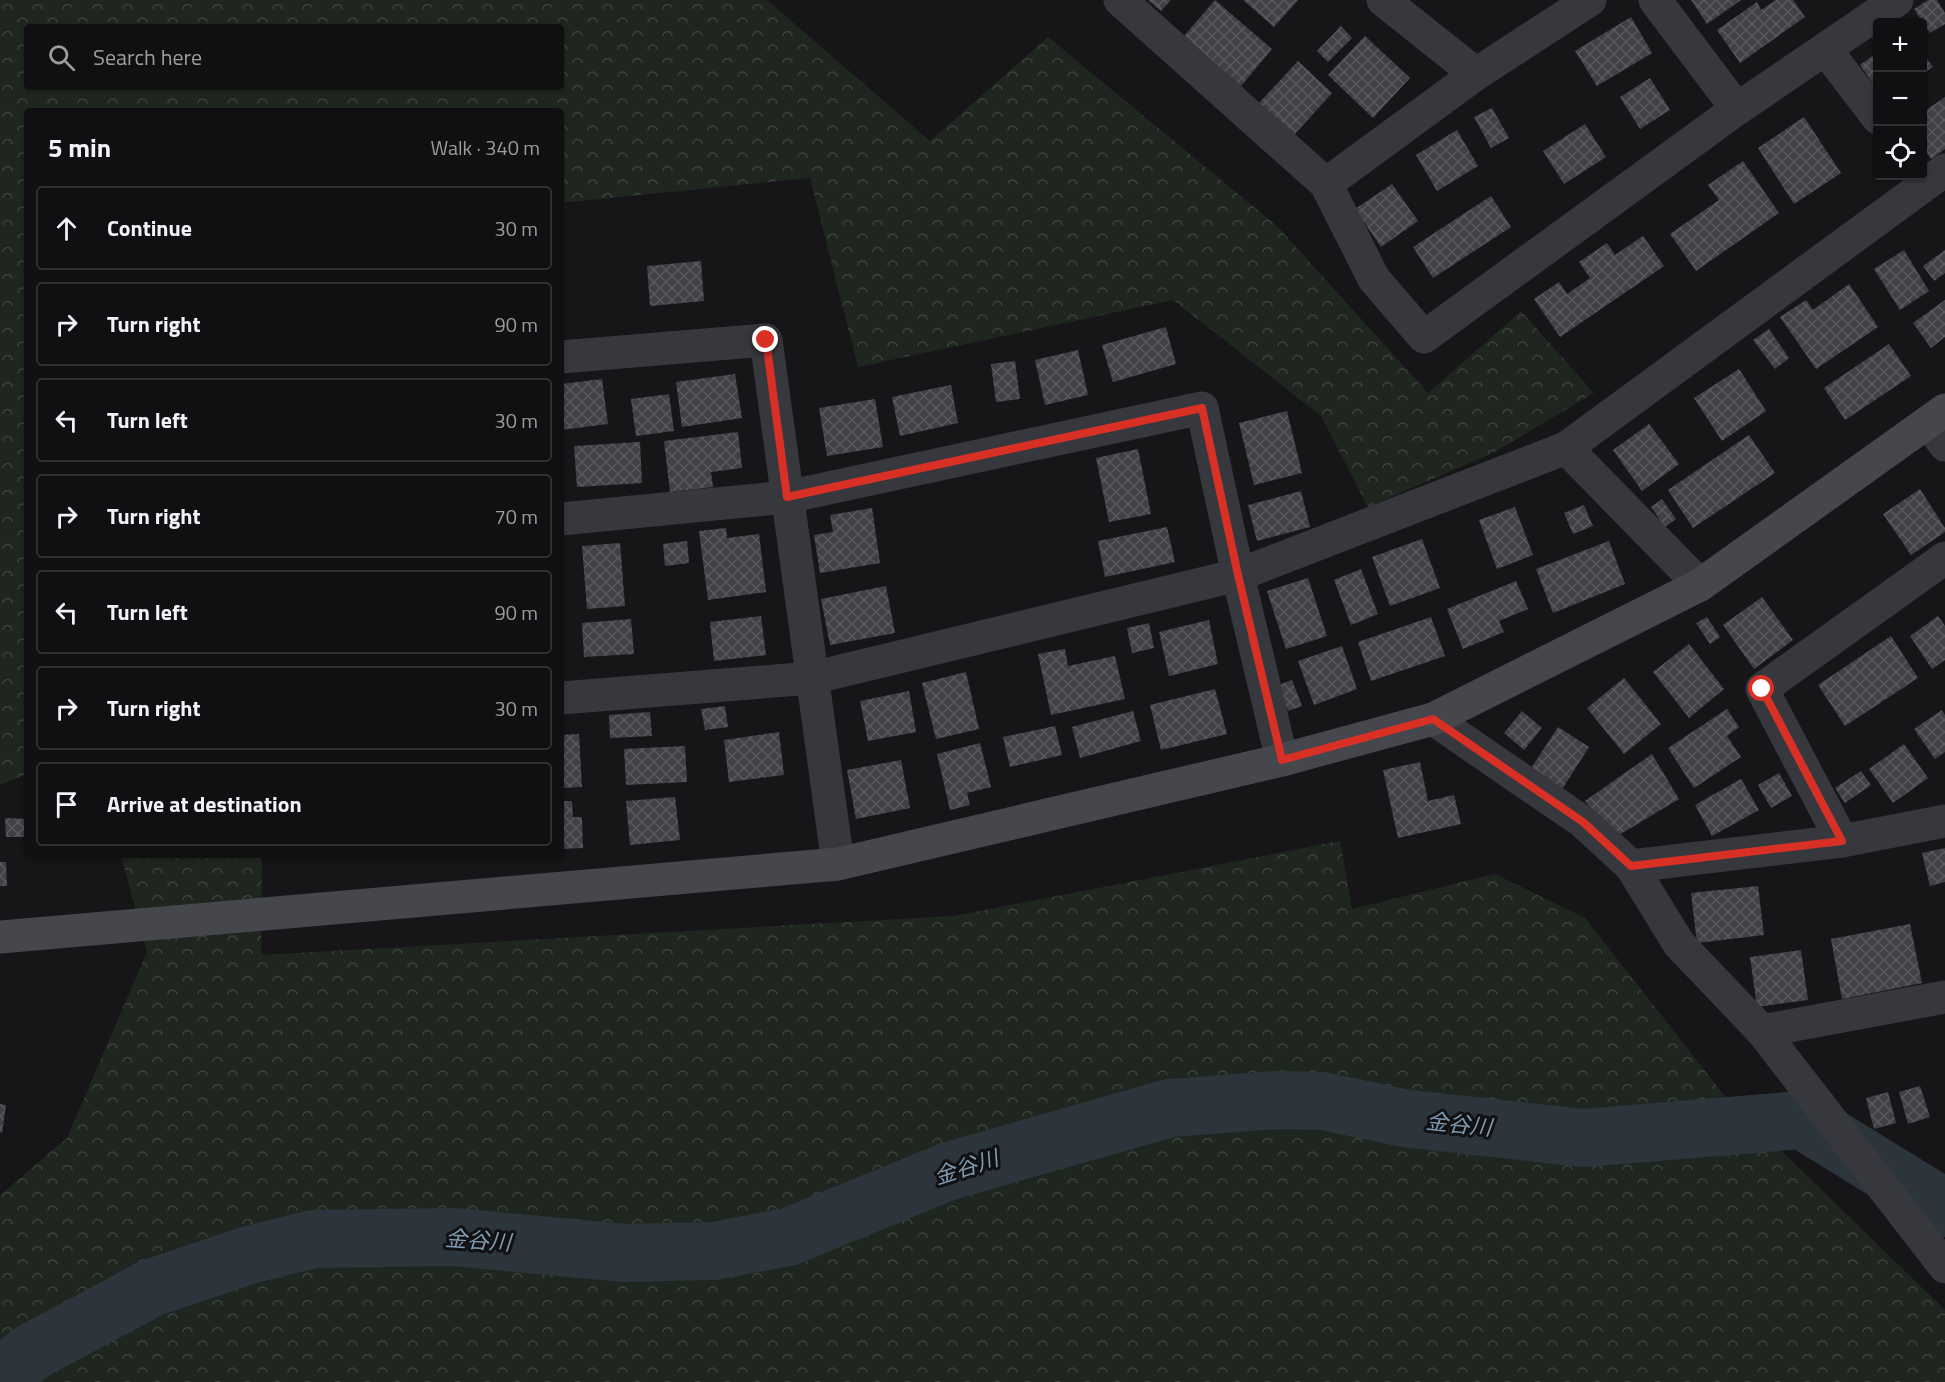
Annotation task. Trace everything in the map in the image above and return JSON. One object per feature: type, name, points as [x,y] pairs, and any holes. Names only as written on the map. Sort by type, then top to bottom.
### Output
[{"type":"street","points":[[1120,0],[1326,184],[1374,279],[1424,337],[1737,109],[1897,0]]},
{"type":"street","points":[[1383,0],[1476,74]]},
{"type":"street","points":[[1326,184],[1476,74],[1590,0]]},
{"type":"street","points":[[1655,0],[1737,109]]},
{"type":"street","points":[[1826,50],[1873,111]]},
{"type":"street","points":[[564,698],[812,678],[1238,575],[1566,448],[1930,176]]},
{"type":"street","points":[[564,357],[766,340],[838,864]]},
{"type":"street","points":[[564,519],[787,497],[1202,408],[1238,575],[1282,760]]},
{"type":"street","points":[[0,937],[838,864],[1282,760],[1433,719],[1700,585],[1939,426]]},
{"type":"street","points":[[1566,448],[1700,585]]},
{"type":"street","points":[[1842,841],[1762,689],[1945,558]]},
{"type":"street","points":[[1433,719],[1583,822],[1631,866],[1679,944],[1762,1031],[1945,1267]]},
{"type":"street","points":[[1631,866],[1842,841],[1945,821]]},
{"type":"street","points":[[1762,1031],[1945,997]]},
{"type":"green space","points":[[0,0],[767,0],[930,141],[1048,37],[1278,227],[1428,393],[1521,311],[1594,393],[1493,453],[1368,507],[1321,416],[1173,300],[858,367],[810,178],[564,203],[564,108],[24,108],[24,775],[0,785]]},
{"type":"green space","points":[[1340,841],[1352,909],[1495,874],[1585,918],[1724,1095],[1945,1310],[1945,1382],[0,1382],[0,1195],[67,1138],[147,952],[122,858],[262,858],[261,955],[954,916]]},
{"type":"building","points":[[1148,0],[1171,0],[1161,11]]},
{"type":"building","points":[[1215,0],[1272,49],[1241,86],[1184,36]]},
{"type":"building","points":[[1243,0],[1298,0],[1274,27]]},
{"type":"building","points":[[1691,0],[1741,0],[1707,24]]},
{"type":"building","points":[[1776,0],[1793,0],[1805,17],[1740,63],[1717,30],[1757,2],[1761,10]]},
{"type":"building","points":[[1928,0],[1937,0],[1945,13],[1945,24],[1930,33],[1927,28],[1927,18],[1920,18],[1914,9]]},
{"type":"building","points":[[1631,17],[1652,53],[1597,86],[1575,51]]},
{"type":"building","points":[[1341,26],[1352,38],[1328,62],[1317,51]]},
{"type":"building","points":[[1365,36],[1410,78],[1373,118],[1328,75]]},
{"type":"building","points":[[1873,56],[1873,84],[1860,65]]},
{"type":"building","points":[[1927,59],[1933,67],[1927,71]]},
{"type":"building","points":[[1298,61],[1332,93],[1294,135],[1259,103]]},
{"type":"building","points":[[1650,78],[1670,110],[1640,129],[1620,97]]},
{"type":"building","points":[[1945,97],[1945,149],[1931,159],[1927,153],[1927,110]]},
{"type":"building","points":[[1492,108],[1509,138],[1491,148],[1474,117]]},
{"type":"building","points":[[1804,117],[1841,173],[1794,204],[1758,148]]},
{"type":"building","points":[[1585,124],[1606,157],[1564,184],[1543,151]]},
{"type":"building","points":[[1457,130],[1478,166],[1437,191],[1416,155]]},
{"type":"building","points":[[1743,161],[1779,213],[1696,271],[1670,234],[1719,200],[1708,185]]},
{"type":"building","points":[[1392,184],[1418,221],[1381,247],[1355,209]]},
{"type":"building","points":[[1491,196],[1511,227],[1433,278],[1413,247]]},
{"type":"building","points":[[1643,236],[1664,266],[1560,337],[1534,299],[1559,282],[1567,294],[1590,278],[1579,262],[1607,243],[1615,255]]},
{"type":"building","points":[[1904,250],[1929,291],[1900,310],[1874,269]]},
{"type":"building","points":[[1945,250],[1945,273],[1934,281],[1923,266]]},
{"type":"building","points":[[701,261],[704,301],[650,306],[647,266]]},
{"type":"building","points":[[1849,284],[1878,327],[1816,369],[1780,317],[1806,300],[1813,310]]},
{"type":"building","points":[[1945,300],[1945,337],[1931,348],[1913,323]]},
{"type":"building","points":[[1166,327],[1176,364],[1113,382],[1102,345]]},
{"type":"building","points":[[1769,329],[1789,358],[1775,369],[1753,340]]},
{"type":"building","points":[[1889,344],[1911,376],[1845,420],[1824,388]]},
{"type":"building","points":[[1078,350],[1088,395],[1045,405],[1035,360]]},
{"type":"building","points":[[1015,361],[1020,399],[996,402],[991,364]]},
{"type":"building","points":[[1739,369],[1766,411],[1722,441],[1694,398]]},
{"type":"building","points":[[735,374],[742,418],[682,427],[676,382]]},
{"type":"building","points":[[602,379],[608,424],[564,430],[564,384]]},
{"type":"building","points":[[951,385],[958,423],[900,436],[892,397]]},
{"type":"building","points":[[669,394],[674,431],[636,436],[631,399]]},
{"type":"building","points":[[875,399],[883,447],[827,456],[819,408]]},
{"type":"building","points":[[1287,411],[1302,473],[1254,485],[1239,423]]},
{"type":"building","points":[[1649,424],[1679,464],[1642,491],[1613,450]]},
{"type":"building","points":[[738,432],[742,468],[711,472],[713,487],[670,492],[664,441]]},
{"type":"building","points":[[1749,435],[1775,473],[1693,528],[1668,490]]},
{"type":"building","points":[[640,442],[642,483],[577,487],[574,446]]},
{"type":"building","points":[[1138,449],[1151,514],[1109,522],[1096,458]]},
{"type":"building","points":[[1920,489],[1945,528],[1945,532],[1911,555],[1883,514]]},
{"type":"building","points":[[1301,491],[1310,527],[1257,541],[1248,505]]},
{"type":"building","points":[[1662,499],[1676,519],[1665,527],[1651,507]]},
{"type":"building","points":[[1584,505],[1593,526],[1573,534],[1564,513]]},
{"type":"building","points":[[1515,507],[1533,555],[1497,569],[1479,520]]},
{"type":"building","points":[[872,508],[880,563],[820,573],[814,535],[833,532],[830,515]]},
{"type":"building","points":[[1167,527],[1175,562],[1105,577],[1098,541]]},
{"type":"building","points":[[726,528],[727,538],[759,534],[766,592],[708,600],[699,531]]},
{"type":"building","points":[[1422,539],[1440,588],[1390,606],[1372,557]]},
{"type":"building","points":[[687,541],[689,563],[665,566],[663,544]]},
{"type":"building","points":[[1609,541],[1625,584],[1553,613],[1536,569]]},
{"type":"building","points":[[620,543],[625,606],[587,609],[582,546]]},
{"type":"building","points":[[1361,569],[1378,614],[1351,625],[1334,580]]},
{"type":"building","points":[[1308,578],[1327,636],[1286,649],[1267,591]]},
{"type":"building","points":[[1516,581],[1528,609],[1499,621],[1504,632],[1463,649],[1447,609]]},
{"type":"building","points":[[886,586],[895,633],[830,645],[821,599]]},
{"type":"building","points":[[1762,597],[1793,640],[1754,669],[1723,625]]},
{"type":"building","points":[[761,616],[766,655],[714,661],[710,622]]},
{"type":"building","points":[[1938,616],[1945,626],[1945,660],[1932,669],[1910,636]]},
{"type":"building","points":[[1431,617],[1445,656],[1371,681],[1358,642]]},
{"type":"building","points":[[1707,617],[1720,637],[1710,644],[1696,623]]},
{"type":"building","points":[[631,619],[634,654],[584,657],[582,623]]},
{"type":"building","points":[[1209,620],[1218,664],[1169,676],[1159,632]]},
{"type":"building","points":[[1149,623],[1154,648],[1132,653],[1127,628]]},
{"type":"building","points":[[1891,636],[1918,678],[1845,726],[1818,685]]},
{"type":"building","points":[[1689,644],[1724,689],[1689,718],[1653,672]]},
{"type":"building","points":[[1342,646],[1357,689],[1314,705],[1298,661]]},
{"type":"building","points":[[1065,649],[1068,666],[1115,656],[1125,699],[1051,715],[1038,654]]},
{"type":"building","points":[[966,672],[979,729],[936,739],[922,683]]},
{"type":"building","points":[[1624,678],[1661,724],[1624,754],[1587,708]]},
{"type":"building","points":[[1292,680],[1302,706],[1288,711],[1279,685]]},
{"type":"building","points":[[1215,689],[1227,734],[1161,750],[1150,705]]},
{"type":"building","points":[[909,691],[916,732],[868,741],[860,701]]},
{"type":"building","points":[[725,706],[728,727],[705,730],[701,709]]},
{"type":"building","points":[[1727,709],[1739,727],[1727,736],[1741,757],[1694,788],[1668,748]]},
{"type":"building","points":[[1942,710],[1945,715],[1945,752],[1935,759],[1914,729]]},
{"type":"building","points":[[1133,711],[1141,741],[1080,758],[1072,727]]},
{"type":"building","points":[[1522,711],[1542,728],[1524,750],[1504,733]]},
{"type":"building","points":[[650,712],[652,736],[610,738],[609,715]]},
{"type":"building","points":[[1055,726],[1062,755],[1010,767],[1003,737]]},
{"type":"building","points":[[1558,727],[1589,747],[1561,791],[1530,770]]},
{"type":"building","points":[[779,732],[784,775],[729,782],[724,740]]},
{"type":"building","points":[[579,734],[582,787],[564,788],[564,735]]},
{"type":"building","points":[[980,743],[991,787],[967,793],[970,805],[950,810],[937,754]]},
{"type":"building","points":[[1904,744],[1928,778],[1893,803],[1869,769]]},
{"type":"building","points":[[685,746],[687,782],[626,785],[624,749]]},
{"type":"building","points":[[1652,754],[1679,799],[1614,838],[1585,801]]},
{"type":"building","points":[[901,760],[910,808],[856,819],[847,770]]},
{"type":"building","points":[[1420,762],[1428,801],[1454,795],[1461,824],[1398,838],[1383,770]]},
{"type":"building","points":[[1861,771],[1871,785],[1845,803],[1835,788]]},
{"type":"building","points":[[1779,773],[1792,796],[1771,808],[1758,785]]},
{"type":"building","points":[[1741,779],[1759,810],[1712,836],[1695,805]]},
{"type":"building","points":[[675,797],[680,840],[630,845],[626,801]]},
{"type":"building","points":[[564,801],[572,801],[573,817],[582,817],[583,848],[564,849]]},
{"type":"building","points":[[5,818],[24,819],[24,837],[6,837]]},
{"type":"building","points":[[1945,848],[1945,882],[1930,886],[1922,853]]},
{"type":"building","points":[[0,862],[6,862],[7,886],[0,886]]},
{"type":"building","points":[[1758,886],[1764,935],[1697,943],[1691,893]]},
{"type":"building","points":[[1910,924],[1922,983],[1842,999],[1831,939]]},
{"type":"building","points":[[1801,950],[1808,1000],[1757,1007],[1750,957]]},
{"type":"building","points":[[1920,1086],[1930,1117],[1908,1124],[1899,1092]]},
{"type":"building","points":[[1888,1092],[1896,1123],[1874,1129],[1866,1098]]},
{"type":"building","points":[[0,1104],[6,1105],[2,1133],[0,1132]]},
{"type":"waterway","name":"金谷川","points":[[0,1379],[30,1353],[151,1288],[252,1254],[314,1239],[453,1237],[625,1253],[714,1251],[788,1237],[949,1171],[1170,1108],[1278,1100],[1323,1101],[1403,1118],[1583,1138],[1802,1120],[1945,1208]]},
{"type":"route","points":[[766,340],[787,497],[1202,408],[1238,575],[1282,760],[1433,719],[1583,822],[1631,866],[1842,841],[1762,689]]}]
